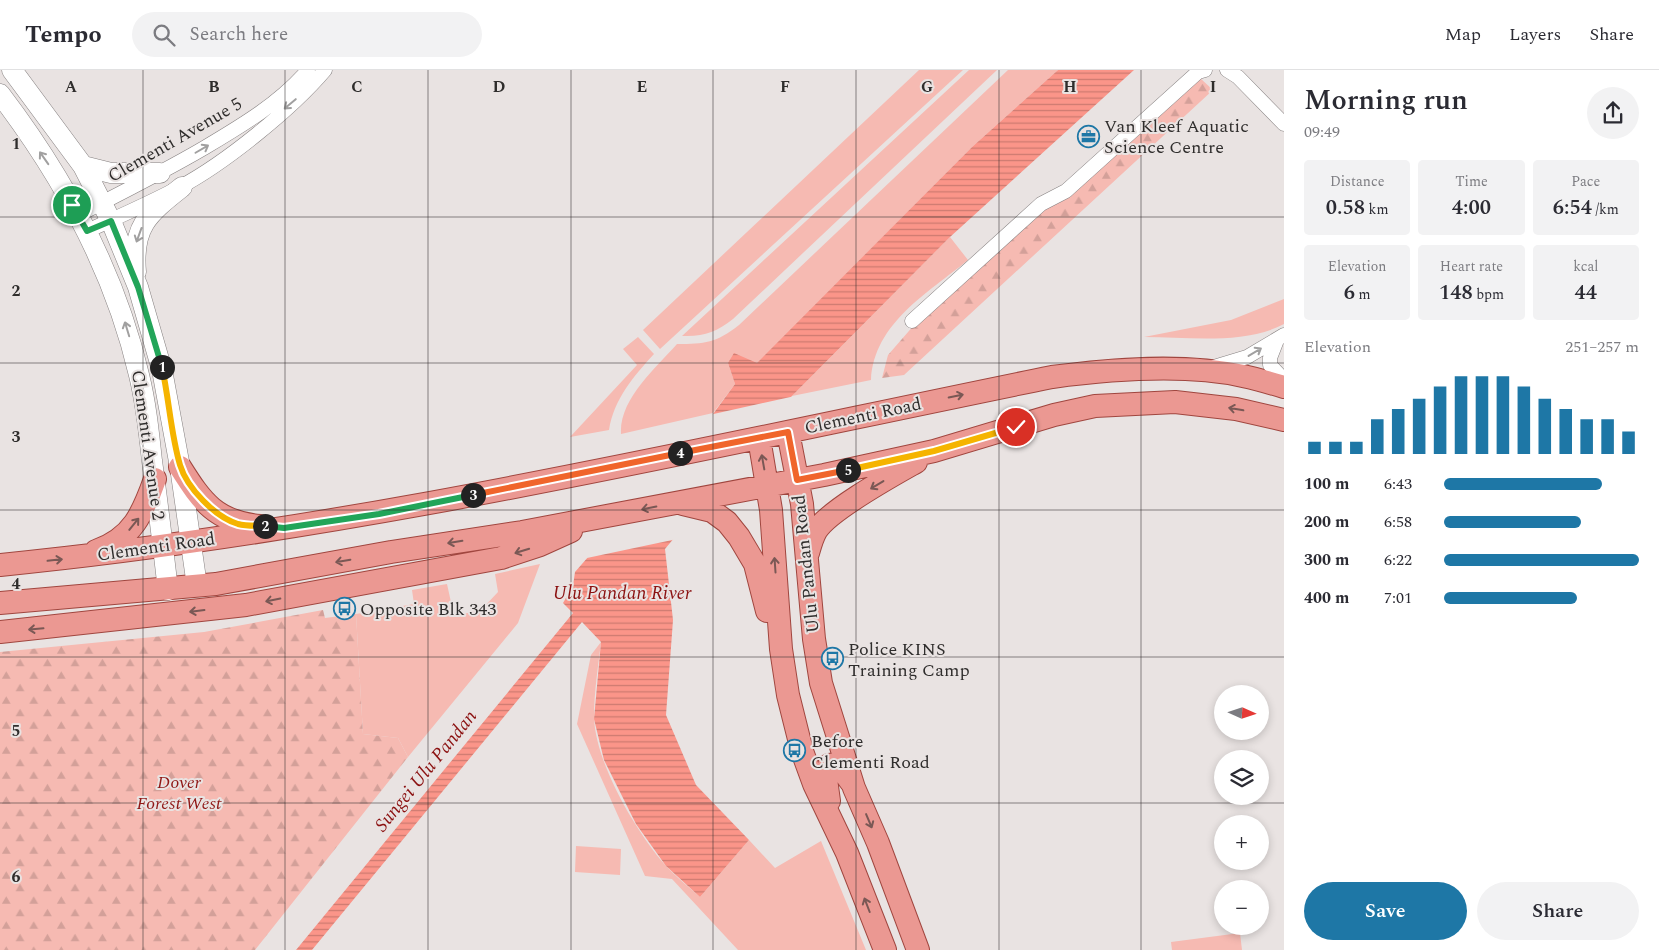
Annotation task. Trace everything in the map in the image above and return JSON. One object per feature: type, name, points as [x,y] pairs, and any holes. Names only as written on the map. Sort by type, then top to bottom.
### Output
[{"type":"main road","name":"Clementi Avenue 2","points":[[12,70],[83,166],[111,221],[138,287],[152,328],[162,370],[180,467],[197,586]]},
{"type":"main road","name":"Clementi Avenue 2","points":[[0,94],[48,164],[83,223],[116,295],[128,331],[146,407],[168,590]]},
{"type":"main road","points":[[23,128],[36,124],[44,112]]},
{"type":"main road","points":[[83,166],[110,172],[160,173]]},
{"type":"main road","points":[[138,287],[134,255],[137,236],[151,211],[182,187]]},
{"type":"main road","name":"Clementi Road","points":[[0,565],[163,546],[379,514],[1052,377],[1094,371],[1198,370],[1242,375],[1284,387]]},
{"type":"main road","points":[[0,603],[197,586],[599,517],[767,486],[934,451],[1054,415],[1111,404],[1175,402],[1236,409],[1284,420]]},
{"type":"main road","name":"Ulu Pandan Road","points":[[788,432],[797,480],[814,639],[821,683],[854,788],[878,843],[918,950]]},
{"type":"main road","name":"Ulu Pandan Road","points":[[759,438],[772,520],[781,649],[788,695],[802,751],[847,853],[885,950]]},
{"type":"main road","points":[[806,559],[816,530],[824,523],[865,492],[934,451]]},
{"type":"main road","points":[[180,467],[212,510],[227,519],[239,524],[284,528]]},
{"type":"main road","points":[[79,557],[104,548],[135,525],[145,508],[155,479]]},
{"type":"main road","points":[[674,503],[712,511],[727,522],[755,564],[766,609],[781,649]]},
{"type":"main road","points":[[0,632],[246,605],[500,558],[540,545],[599,517]]},
{"type":"main road","points":[[834,826],[826,780],[829,765],[838,764],[854,788]]},
{"type":"street","name":"Clementi Avenue 5","points":[[83,223],[102,203],[160,173],[248,122],[298,81],[308,70]]},
{"type":"street","name":"Clementi Avenue 5","points":[[83,223],[111,221],[182,187],[232,152],[309,89],[325,70]]},
{"type":"street","points":[[912,320],[1041,204],[1066,191],[1198,72],[1205,70]]},
{"type":"street","points":[[1227,70],[1238,77],[1284,124]]},
{"type":"street","points":[[1198,370],[1247,357],[1280,337]]},
{"type":"street","points":[[1280,337],[1270,358],[1270,365],[1284,380]]},
{"type":"green space","points":[[919,70],[963,70],[660,349],[643,330]]},
{"type":"green space","points":[[969,70],[997,70],[733,319],[709,333],[697,336],[682,336]]},
{"type":"green space","points":[[1008,70],[1058,70],[972,147],[757,364],[728,363],[735,384],[713,413],[621,434],[622,421],[632,396],[677,344],[695,344],[717,339],[739,325]]},
{"type":"green space","points":[[1200,78],[1213,90],[904,375],[882,378],[888,355],[915,324],[1045,209]]},
{"type":"green space","points":[[950,237],[968,260],[921,297],[892,326],[874,360],[871,380],[792,396]]},
{"type":"green space","points":[[1284,299],[1284,324],[1269,331],[1252,335],[1216,338],[1144,337],[1231,320]]},
{"type":"green space","points":[[638,337],[654,354],[632,380],[620,398],[609,430],[570,437],[637,365],[623,349]]},
{"type":"green space","points":[[540,564],[518,623],[408,757],[398,738],[363,734],[356,614],[414,604],[412,590],[447,584],[454,616],[481,610],[498,592],[495,574]]},
{"type":"green space","name":"Dover Forest West","points":[[323,610],[325,618],[356,614],[363,734],[398,738],[408,757],[255,950],[0,950],[0,652],[204,632]]},
{"type":"green space","points":[[601,642],[595,690],[594,718],[596,736],[610,776],[620,796],[642,835],[666,866],[700,897],[749,840],[775,868],[821,841],[866,950],[738,950],[672,879],[645,876],[577,724],[591,655]]},
{"type":"green space","points":[[576,846],[621,849],[620,875],[575,872]]},
{"type":"green space","points":[[1225,935],[1240,935],[1242,950],[1172,950],[1171,942]]},
{"type":"water","name":"Ulu Pandan River","points":[[1058,70],[1134,70],[950,237],[792,396],[665,549],[673,620],[666,715],[696,785],[749,840],[700,897],[666,866],[636,824],[604,760],[594,719],[601,642],[582,622],[312,950],[296,950],[573,613],[563,603],[573,586],[575,572],[713,414],[735,384],[728,363],[734,353],[757,363],[972,147]]},
{"type":"pier","points":[[795,396],[677,539],[587,558],[590,551],[709,415]]},
{"type":"place","name":"Van Kleef Aquatic Science Centre","points":[[1088,136]]},
{"type":"place","name":"Opposite Blk 343","points":[[344,609]]},
{"type":"place","name":"Police KINS Training Camp","points":[[832,659]]},
{"type":"place","name":"Before Clementi Road","points":[[795,751]]},
{"type":"route","points":[[72,205],[87,231],[111,221],[138,287],[152,328],[162,370],[180,467],[212,510],[239,524],[284,528],[379,514],[788,432],[797,480],[934,451],[1016,427]]},
{"type":"water label","name":"Sungei Ulu Pandan","points":[[426,771]]}]
